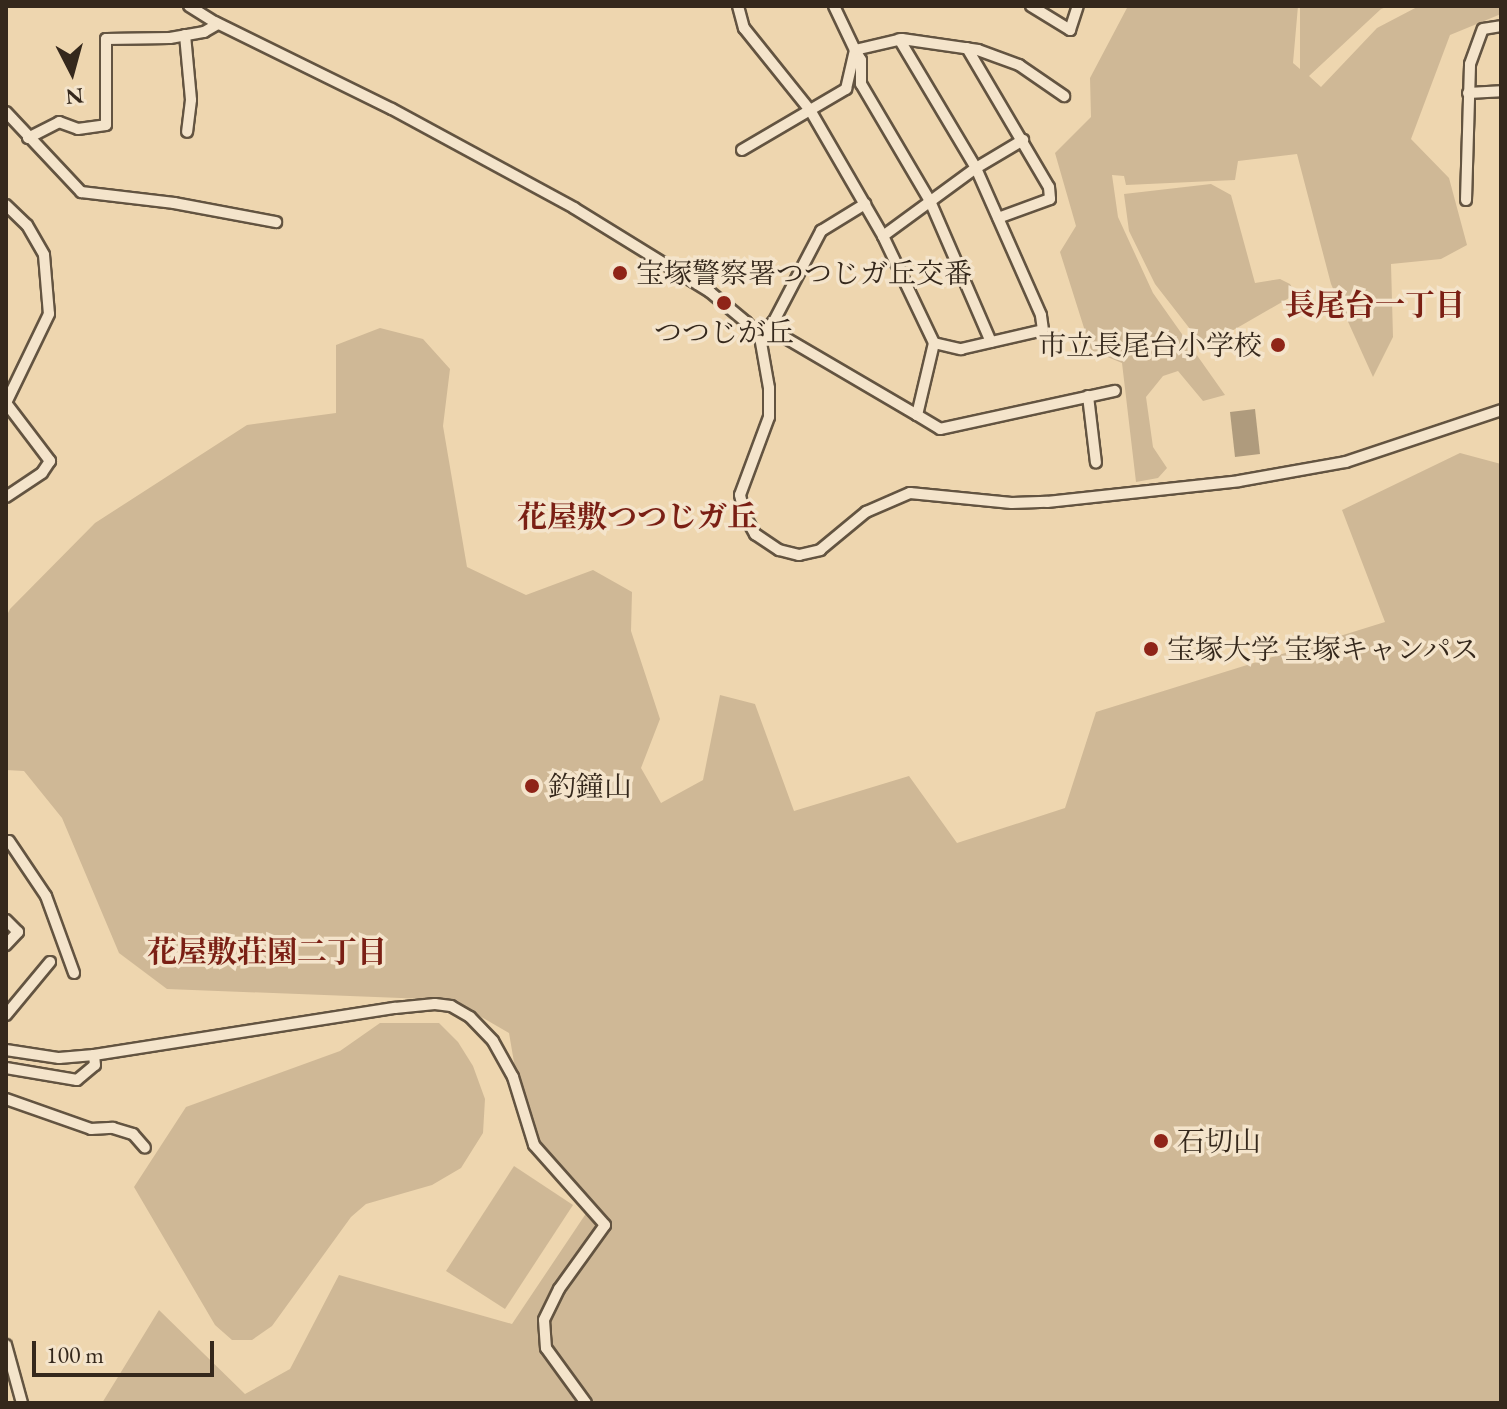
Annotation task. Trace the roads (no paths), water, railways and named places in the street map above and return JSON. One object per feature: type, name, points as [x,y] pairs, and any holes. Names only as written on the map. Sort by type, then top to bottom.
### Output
[{"type":"street","points":[[189,6],[218,24],[392,109],[574,208],[710,292],[760,337],[769,417],[740,495],[745,516],[755,534],[779,550],[799,555],[820,550],[866,512],[910,493],[1012,503],[1047,502],[1239,481],[1346,462],[1500,407]]},
{"type":"street","points":[[738,6],[744,28],[810,110],[865,204],[934,343],[917,415]]},
{"type":"street","points":[[834,6],[861,60],[861,84],[930,201],[991,342]]},
{"type":"street","points":[[1031,6],[1070,30],[1078,6]]},
{"type":"street","points":[[28,138],[59,122],[78,129],[106,125],[106,39],[185,35],[204,32],[218,24]]},
{"type":"street","points":[[1466,200],[1470,173],[1465,131],[1470,64],[1483,29],[1501,26]]},
{"type":"street","points":[[185,35],[191,100],[187,132]]},
{"type":"street","points":[[855,50],[899,39],[967,48],[1019,65],[1064,96]]},
{"type":"street","points":[[899,39],[976,168],[1041,315],[1043,330],[961,349],[934,343]]},
{"type":"street","points":[[967,48],[1049,187],[1050,199],[998,218]]},
{"type":"street","points":[[742,150],[846,89],[855,50]]},
{"type":"street","points":[[1468,93],[1501,91]]},
{"type":"street","points":[[6,112],[81,192],[145,199],[276,222]]},
{"type":"street","points":[[883,236],[976,168],[1023,140]]},
{"type":"street","points":[[760,337],[774,321],[821,231],[865,204]]},
{"type":"street","points":[[6,205],[27,225],[44,255],[49,314],[6,403],[50,461],[42,473],[6,497]]},
{"type":"street","points":[[760,337],[784,337],[940,429],[1115,391]]},
{"type":"street","points":[[1088,396],[1096,463]]},
{"type":"street","points":[[7,840],[46,896],[74,973]]},
{"type":"street","points":[[6,920],[18,932],[6,945]]},
{"type":"street","points":[[6,1015],[50,962]]},
{"type":"street","points":[[6,1050],[59,1058],[94,1055],[435,1004],[451,1006],[470,1017],[493,1041],[513,1077],[534,1145],[605,1225],[559,1289],[544,1320],[546,1348],[586,1403]]},
{"type":"street","points":[[6,1068],[77,1080],[95,1065],[94,1055]]},
{"type":"street","points":[[6,1099],[91,1129],[113,1128],[133,1134],[145,1148]]},
{"type":"street","points":[[6,1345],[22,1403]]},
{"type":"place","name":"宝塚警察署つつじガ丘交番","points":[[620,273]]},
{"type":"place","name":"つつじが丘","points":[[724,303]]},
{"type":"place","name":"市立長尾台小学校","points":[[1278,345]]},
{"type":"place","name":"宝塚大学 宝塚キャンパス","points":[[1151,649]]},
{"type":"place","name":"釣鐘山","points":[[532,786]]},
{"type":"place","name":"石切山","points":[[1161,1141]]},
{"type":"district","name":"長尾台一丁目","points":[[1375,305]]},
{"type":"district","name":"花屋敷つつじガ丘","points":[[637,517]]},
{"type":"district","name":"花屋敷荘園二丁目","points":[[267,952]]}]
